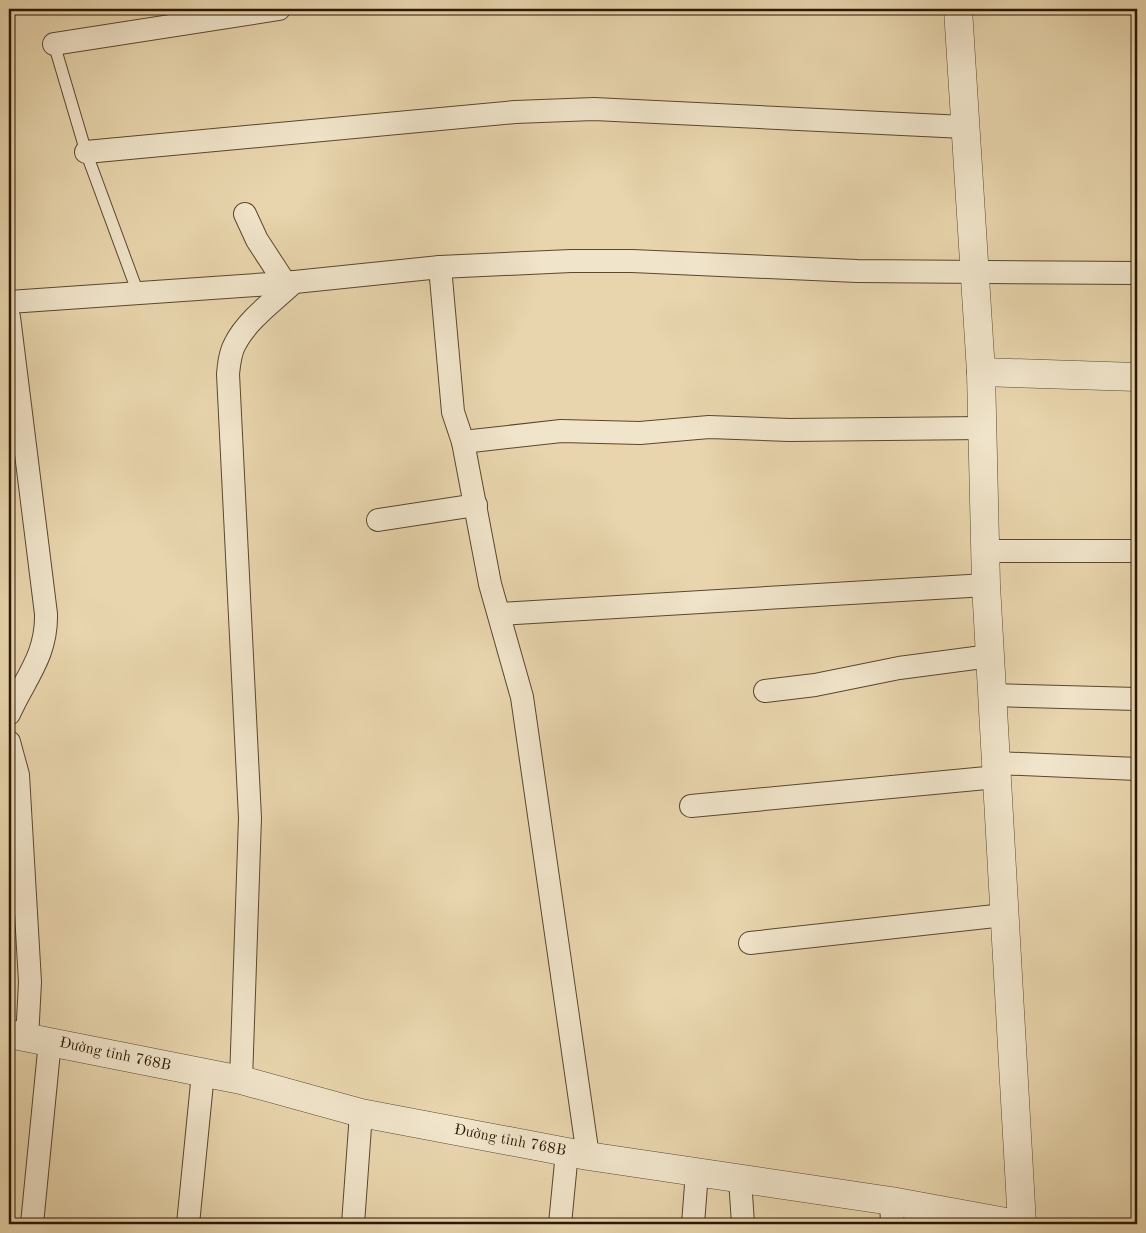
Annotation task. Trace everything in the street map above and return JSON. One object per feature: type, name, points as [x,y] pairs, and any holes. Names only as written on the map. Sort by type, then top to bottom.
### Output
[{"type":"street","points":[[54,44],[279,9]]},
{"type":"street","points":[[958,9],[981,372],[986,585],[1022,1224]]},
{"type":"street","points":[[86,152],[515,112],[594,109],[964,127]]},
{"type":"street","points":[[245,214],[257,240],[290,283]]},
{"type":"street","points":[[9,302],[290,283],[440,267],[522,262],[632,261],[813,270],[1137,273]]},
{"type":"street","points":[[440,267],[453,412],[463,442],[490,584],[522,697],[577,1154],[560,1224]]},
{"type":"street","points":[[241,1080],[250,818],[228,374],[230,358],[235,343],[257,316],[290,283]]},
{"type":"street","points":[[9,317],[46,633],[36,664],[9,714]]},
{"type":"street","points":[[981,372],[1137,377]]},
{"type":"street","points":[[463,442],[562,431],[640,433],[709,427],[789,430],[983,428]]},
{"type":"street","points":[[378,520],[476,505]]},
{"type":"street","points":[[986,551],[1137,551]]},
{"type":"street","points":[[499,614],[986,585]]},
{"type":"street","points":[[765,691],[815,684],[899,668],[990,656]]},
{"type":"street","points":[[992,694],[1137,699]]},
{"type":"street","points":[[9,742],[18,775],[30,982],[32,1224]]},
{"type":"street","points":[[692,806],[996,770],[1137,769]]},
{"type":"street","points":[[750,943],[1004,915]]},
{"type":"street","name":"Đường tỉnh 768B","points":[[29,1038],[241,1080],[361,1113],[577,1154],[740,1179],[892,1212],[1017,1224]]},
{"type":"street","points":[[188,1224],[203,1073]]},
{"type":"street","points":[[353,1224],[361,1113]]},
{"type":"street","points":[[693,1224],[697,1172]]},
{"type":"street","points":[[740,1179],[744,1224]]},
{"type":"lane","points":[[54,44],[86,152],[138,293]]}]
